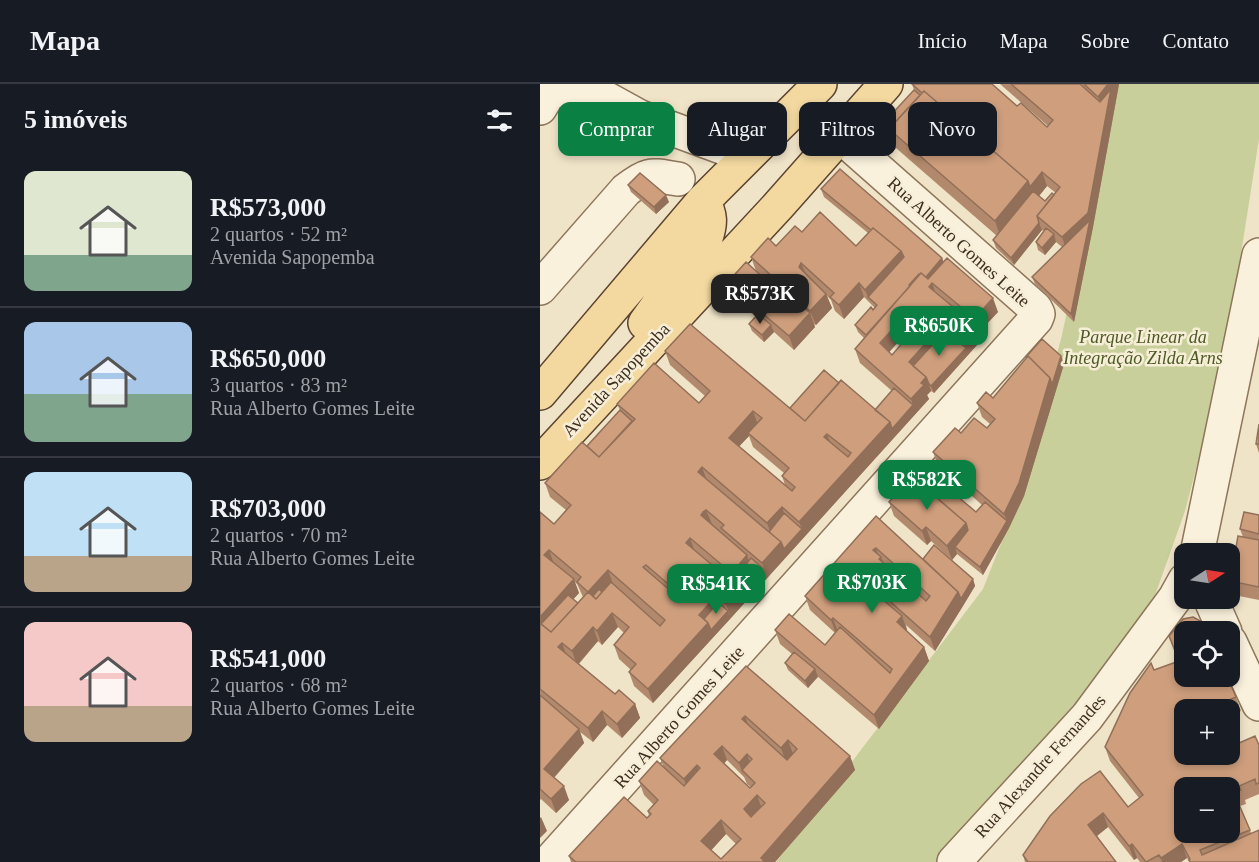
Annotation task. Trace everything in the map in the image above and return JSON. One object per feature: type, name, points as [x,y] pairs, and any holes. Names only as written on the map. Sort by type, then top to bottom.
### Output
[{"type":"main road","points":[[787,116],[820,84]]},
{"type":"main road","name":"Avenida Sapopemba","points":[[870,102],[886,84]]},
{"type":"main road","points":[[540,393],[703,201],[746,156]]},
{"type":"main road","name":"Avenida Sapopemba","points":[[540,463],[822,156]]},
{"type":"main road","points":[[583,417],[625,351],[706,238],[711,223],[709,212],[703,201]]},
{"type":"street","points":[[540,108],[549,93],[571,87],[591,90],[613,102]]},
{"type":"street","points":[[668,156],[678,179],[703,201]]},
{"type":"street","name":"Rua Alberto Gomes Leite","points":[[549,862],[1036,319],[1038,314],[1035,308],[863,156]]},
{"type":"street","points":[[540,288],[626,190],[642,177],[678,179]]},
{"type":"street","points":[[1199,543],[1259,255]]},
{"type":"street","name":"Rua Alexandre Fernandes","points":[[954,862],[1087,717],[1174,598]]},
{"type":"street","points":[[1240,663],[1259,704]]},
{"type":"green space","name":"Parque Linear da Integração Zilda Arns","points":[[1114,84],[1259,84],[1259,139],[1224,362],[1185,511],[1152,604],[958,862],[776,862],[983,589],[1020,495],[1062,335]]},
{"type":"building","points":[[912,84],[992,84],[1017,106],[1021,103],[1047,127],[1053,120],[1011,84],[1080,84],[1100,102],[1111,89],[1088,213],[1062,237],[1037,216],[1060,187],[1042,172],[1030,187],[1028,181],[997,154],[997,102],[937,102],[924,91],[922,93]]},
{"type":"building","points":[[1084,84],[1108,84],[1098,97]]},
{"type":"building","points":[[914,90],[920,95],[914,102],[908,102],[908,108],[896,121],[896,109]]},
{"type":"building","points":[[924,91],[937,102],[914,102]]},
{"type":"building","points":[[908,108],[908,145],[896,135],[896,121]]},
{"type":"building","points":[[997,154],[1028,181],[995,221],[920,156],[997,156]]},
{"type":"building","points":[[840,169],[942,258],[926,277],[919,274],[866,335],[855,325],[871,307],[873,310],[877,305],[868,297],[904,257],[901,251],[873,228],[871,230],[821,189]]},
{"type":"building","points":[[640,173],[666,195],[654,207],[628,185]]},
{"type":"building","points":[[1033,191],[1045,201],[1052,193],[1054,195],[1037,216],[1039,223],[1011,258],[993,240]]},
{"type":"building","points":[[820,212],[856,246],[873,228],[901,251],[865,290],[859,283],[839,305],[830,297],[834,293],[801,263],[799,267],[826,294],[810,311],[751,257],[768,238],[776,246],[795,226],[802,232]]},
{"type":"building","points":[[1090,220],[1082,259],[1071,314],[1032,277]]},
{"type":"building","points":[[1046,228],[1054,234],[1042,248],[1036,242]]},
{"type":"building","points":[[947,258],[993,298],[975,318],[980,322],[963,341],[943,324],[909,362],[926,377],[921,383],[924,385],[911,399],[855,349],[921,273],[928,279]],"holes":[[[932,283],[961,307],[958,311],[929,287]],[[899,322],[903,326],[897,333],[905,340],[892,355],[880,343]]]},
{"type":"building","points":[[746,262],[785,297],[788,293],[810,313],[789,336],[727,283]]},
{"type":"building","points":[[758,314],[771,325],[762,335],[749,324]]},
{"type":"building","points":[[690,324],[805,421],[841,380],[890,422],[799,522],[782,507],[767,523],[702,467],[698,472],[781,542],[762,563],[721,528],[724,525],[706,510],[703,512],[701,515],[747,555],[732,573],[744,584],[726,604],[716,596],[699,615],[708,623],[648,689],[629,672],[636,664],[614,645],[629,627],[612,613],[597,631],[593,627],[572,651],[562,643],[558,647],[615,694],[619,690],[635,704],[617,724],[602,711],[588,728],[540,689],[540,623],[551,632],[588,592],[577,582],[581,577],[549,550],[544,555],[574,579],[540,617],[540,512],[554,524],[571,505],[545,483],[582,442],[599,457],[635,419],[617,404],[654,363],[699,403],[710,391],[665,351]],"holes":[[[753,411],[762,418],[748,433],[789,468],[782,476],[795,487],[792,491],[729,438]],[[827,434],[851,453],[848,457],[824,437]],[[690,538],[722,565],[718,570],[686,543]],[[646,565],[675,590],[673,593],[643,567]],[[608,570],[665,620],[660,626],[611,582],[596,599],[588,592]]]},
{"type":"building","points":[[945,331],[966,348],[931,386],[926,377],[913,366]]},
{"type":"building","points":[[1042,339],[1061,356],[1052,385],[1050,378],[1028,356],[1026,358]]},
{"type":"building","points":[[1028,356],[1050,378],[1019,483],[1004,514],[933,452],[955,428],[961,433],[974,418],[987,428],[995,419],[977,403],[986,392],[993,398]]},
{"type":"building","points":[[824,370],[839,383],[805,421],[790,408]]},
{"type":"building","points":[[894,388],[913,405],[892,429],[890,422],[875,410]]},
{"type":"building","points":[[620,410],[632,421],[599,457],[587,446]]},
{"type":"building","points":[[1259,424],[1259,444],[1256,444]]},
{"type":"building","points":[[926,470],[976,512],[985,502],[1007,521],[980,567],[955,547],[968,530],[966,523],[916,480]]},
{"type":"building","points":[[912,476],[966,523],[947,546],[926,527],[922,531],[889,502]]},
{"type":"building","points":[[1244,512],[1259,515],[1259,534],[1240,529]]},
{"type":"building","points":[[784,513],[802,529],[784,549],[781,542],[769,532]]},
{"type":"building","points":[[876,516],[958,592],[930,637],[857,572],[854,575],[902,616],[897,622],[924,647],[874,715],[775,630],[789,614],[825,645],[840,627],[890,673],[892,669],[805,596]],"holes":[[[876,548],[930,596],[926,601],[879,559],[881,557],[873,550]]]},
{"type":"building","points":[[1238,536],[1259,540],[1259,587],[1240,583],[1240,543],[1237,543]]},
{"type":"building","points":[[934,545],[973,579],[961,599],[958,592],[923,559]]},
{"type":"building","points":[[751,558],[765,570],[757,578],[744,567]]},
{"type":"building","points":[[599,589],[602,592],[596,599],[593,596]]},
{"type":"building","points":[[568,595],[578,603],[551,632],[541,624]]},
{"type":"building","points":[[718,602],[728,611],[711,630],[704,619]]},
{"type":"building","points":[[1193,617],[1200,621],[1181,621]]},
{"type":"building","points":[[1174,630],[1174,648],[1169,636]]},
{"type":"building","points":[[794,652],[815,669],[805,681],[785,663]]},
{"type":"building","points":[[1151,663],[1154,670],[1174,663],[1174,687],[1232,687],[1236,697],[1231,699],[1174,699],[1174,765],[1240,765],[1240,743],[1255,736],[1259,745],[1259,783],[1256,784],[1255,779],[1240,786],[1240,777],[1174,777],[1174,843],[1218,843],[1200,850],[1202,855],[1229,843],[1240,843],[1240,838],[1259,830],[1259,862],[1190,862],[1182,844],[1161,858],[1159,855],[1146,862],[1132,844],[1129,846],[1103,813],[1088,825],[1116,862],[1028,862],[1023,855],[1050,816],[1081,784],[1100,771],[1128,807],[1143,795],[1105,747],[1130,693]]},
{"type":"building","points":[[746,666],[850,756],[761,858],[765,862],[576,862],[569,856],[624,797],[647,818],[651,814],[648,811],[658,800],[639,781],[657,761],[684,786],[700,768],[697,765],[684,779],[660,758]],"holes":[[[745,716],[781,748],[788,740],[797,749],[787,760],[742,719]],[[722,746],[739,763],[747,754],[752,759],[742,770],[755,783],[750,788],[714,754]],[[757,795],[765,803],[751,817],[744,809]],[[721,820],[741,839],[721,859],[701,841]]]},
{"type":"building","points":[[540,695],[579,729],[544,769],[564,786],[551,799],[540,789]]},
{"type":"building","points":[[1240,807],[1250,830],[1240,834]]}]
